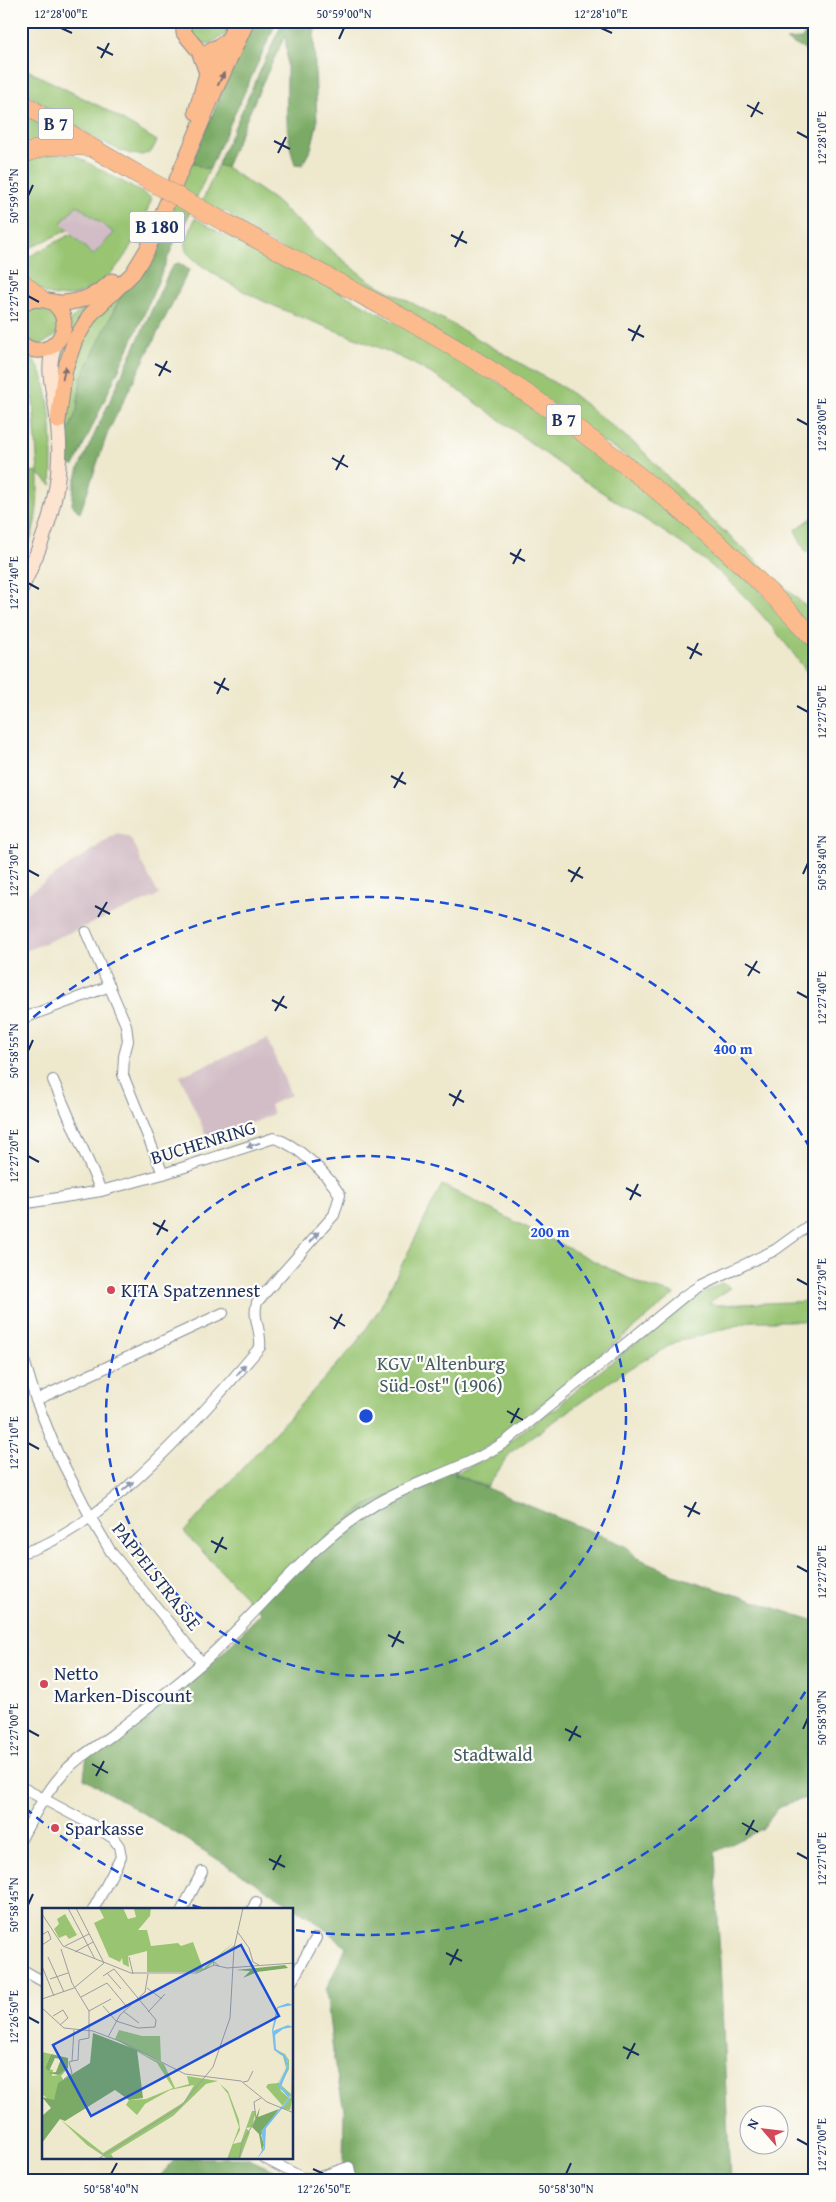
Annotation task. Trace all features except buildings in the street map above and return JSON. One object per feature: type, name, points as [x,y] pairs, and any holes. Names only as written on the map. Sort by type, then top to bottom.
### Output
[{"type":"highway","name":"B 7","points":[[21,102],[90,147],[433,335],[531,396],[619,460],[705,530],[752,574],[815,639]]},
{"type":"highway","points":[[21,156],[36,148],[50,145],[90,147]]},
{"type":"highway","points":[[21,281],[46,300]]},
{"type":"main road","points":[[183,21],[184,33],[199,51],[207,73]]},
{"type":"main road","points":[[194,45],[207,49],[221,46],[228,40],[232,32],[233,21]]},
{"type":"main road","name":"B 180","points":[[58,421],[65,369],[75,340],[91,314],[133,273],[147,250],[215,90],[247,21]]},
{"type":"main road","name":"B 180","points":[[46,300],[74,302],[86,299],[100,291],[118,275],[143,238],[195,116],[207,73],[221,46]]},
{"type":"main road","name":"B 180","points":[[64,325],[86,299]]},
{"type":"main road","points":[[21,306],[31,300],[46,300],[61,312],[64,325],[60,339],[48,348],[26,346]]},
{"type":"street","points":[[21,589],[42,544],[53,507],[59,457],[58,421],[49,374],[55,344]]},
{"type":"street","points":[[26,346],[49,374]]},
{"type":"street","points":[[86,932],[126,1026],[128,1041],[124,1056],[123,1075],[163,1174]]},
{"type":"street","points":[[21,1019],[110,986]]},
{"type":"street","points":[[53,1080],[101,1191]]},
{"type":"street","name":"BUCHENRING","points":[[21,1204],[101,1191],[163,1174],[274,1138],[286,1142],[296,1149],[332,1182],[340,1195],[334,1215],[257,1302],[254,1310],[255,1324],[261,1339],[260,1347],[205,1412],[150,1467],[91,1518]]},
{"type":"street","points":[[21,1839],[43,1799],[64,1772],[202,1663],[246,1622],[306,1558],[354,1518],[396,1493],[422,1481],[447,1474],[493,1451],[683,1296],[775,1250],[815,1221]]},
{"type":"street","points":[[36,1400],[222,1313]]},
{"type":"street","name":"PAPPELSTRASSE","points":[[21,1350],[36,1400],[57,1452],[91,1518],[111,1552],[202,1663]]},
{"type":"street","points":[[21,1552],[36,1549],[91,1518]]},
{"type":"street","points":[[21,1787],[96,1826],[113,1838],[119,1846],[120,1857],[94,1908]]},
{"type":"street","points":[[183,1908],[202,1872]]},
{"type":"street","points":[[294,1977],[316,1938]]},
{"type":"street","points":[[21,1968],[42,1981]]},
{"type":"street","points":[[268,2160],[303,2178],[317,2178],[349,2167],[352,2181]]},
{"type":"shaded area","points":[[77,205],[114,233],[93,255],[61,223]]},
{"type":"shaded area","points":[[117,833],[129,837],[137,849],[141,862],[159,895],[21,953],[21,898]]},
{"type":"shaded area","points":[[267,1039],[291,1095],[270,1105],[273,1114],[209,1142],[180,1076]]},
{"type":"green space","points":[[187,21],[228,21],[226,34],[209,44],[195,40]]},
{"type":"green space","points":[[252,21],[277,21],[210,168],[203,168],[192,162]]},
{"type":"green space","points":[[283,21],[317,21],[314,35],[317,124],[311,149],[302,165],[295,164],[288,132],[285,36],[226,167],[218,165],[219,161]]},
{"type":"green space","points":[[806,34],[815,41],[815,55],[786,40],[801,39]]},
{"type":"green space","points":[[21,67],[103,108],[157,141],[151,152],[140,155],[128,153],[97,139],[62,117],[21,89]]},
{"type":"green space","points":[[21,110],[63,138],[21,149]]},
{"type":"green space","points":[[37,153],[74,155],[152,198],[140,228],[117,267],[98,284],[76,295],[64,297],[40,290],[26,278],[22,271],[21,261],[71,234],[93,255],[114,233],[77,205],[61,223],[68,230],[21,252],[21,162]]},
{"type":"green space","points":[[192,162],[203,168],[210,168],[182,230],[163,219]]},
{"type":"green space","points":[[218,165],[226,167],[273,199],[368,280],[450,323],[567,390],[640,448],[687,497],[815,615],[815,630],[623,454],[230,218],[231,214],[224,211],[222,213],[202,202]]},
{"type":"green space","points":[[195,218],[222,234],[251,244],[460,359],[527,401],[605,456],[714,548],[815,649],[815,683],[764,617],[719,572],[669,535],[564,467],[453,387],[390,352],[289,312],[239,289],[200,264],[186,251],[185,246]]},
{"type":"green space","points":[[163,219],[180,229],[143,317],[74,466],[65,463],[67,430],[70,428],[77,410],[81,379],[125,287]]},
{"type":"green space","points":[[179,263],[189,270],[108,432],[80,513],[72,505],[74,485],[79,468],[170,270],[174,264]]},
{"type":"green space","points":[[125,287],[81,379],[77,410],[70,428],[67,430],[68,388],[77,348],[90,323]]},
{"type":"green space","points":[[42,303],[58,315],[57,335],[40,345],[21,336],[21,312]]},
{"type":"green space","points":[[87,306],[89,309],[55,382],[59,350],[66,330],[78,313]]},
{"type":"green space","points":[[21,350],[31,357],[42,374],[49,405],[52,457],[51,485],[38,473],[36,519],[21,562],[21,471],[38,472],[32,385],[21,368]]},
{"type":"green space","points":[[815,516],[815,548],[806,552],[795,530]]},
{"type":"green space","name":"KGV \"Altenburg Süd-Ost\" (1906)","points":[[442,1185],[644,1286],[675,1294],[498,1440],[304,1555],[253,1605],[184,1532],[356,1344],[380,1308]]},
{"type":"green space","points":[[721,1283],[731,1288],[708,1303],[717,1305],[815,1301],[815,1321],[753,1321],[676,1342],[625,1371],[511,1452],[487,1487],[455,1474],[485,1459],[550,1411],[557,1409],[565,1399],[687,1303]]},
{"type":"green space","name":"Stadtwald","points":[[459,1465],[455,1475],[626,1546],[636,1557],[677,1576],[815,1621],[815,1795],[780,1806],[762,1829],[715,1852],[730,2181],[347,2181],[343,2164],[344,2109],[334,2060],[326,1990],[346,1947],[310,1917],[84,1778],[87,1755],[177,1692],[220,1655],[261,1613],[253,1605],[304,1555],[363,1507]]},
{"type":"green space","points":[[174,2160],[251,2160],[290,2178],[289,2181],[156,2181]]},
{"type":"water","points":[[790,21],[802,21],[815,31],[815,41]]},
{"type":"place","name":"KITA Spatzennest","points":[[111,1290]]},
{"type":"place","name":"Netto Marken-Discount","points":[[44,1684]]},
{"type":"place","name":"Sparkasse","points":[[55,1828]]}]
